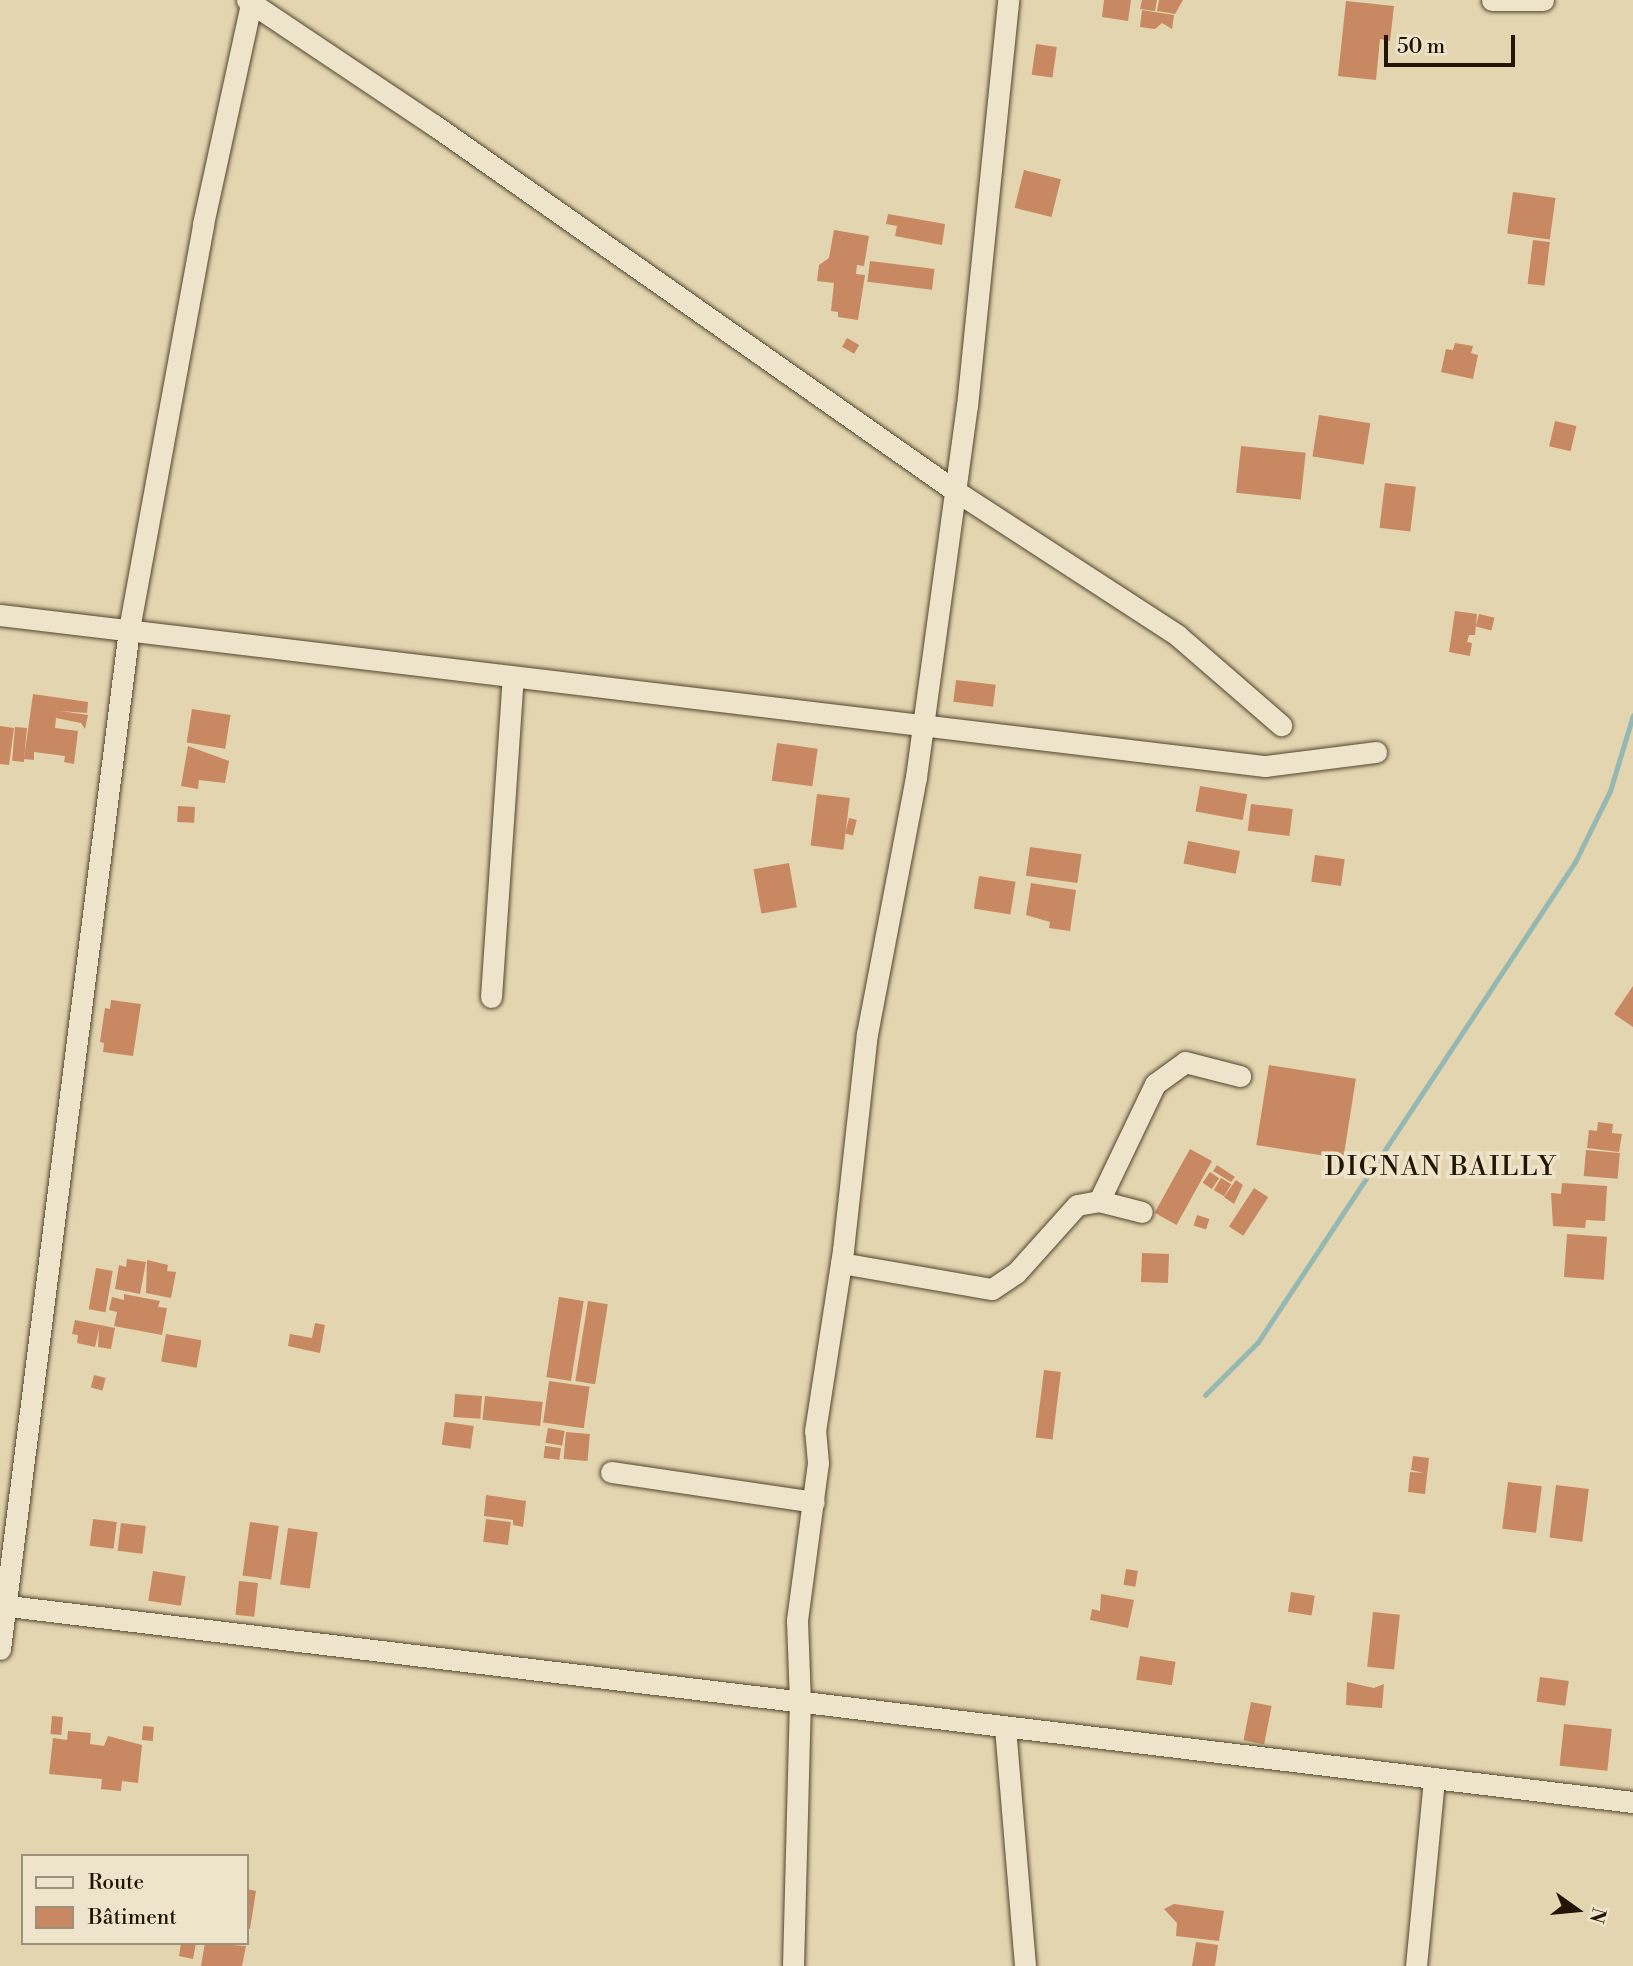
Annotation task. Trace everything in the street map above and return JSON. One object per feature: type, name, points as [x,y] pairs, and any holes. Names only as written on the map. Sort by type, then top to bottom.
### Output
[{"type":"street","points":[[793,1966],[800,1702],[797,1620],[814,1502],[815,1431],[841,1264],[873,996],[922,726],[967,406],[1008,0]]},
{"type":"street","points":[[1492,0],[1543,0]]},
{"type":"street","points":[[0,1649],[3,1606],[129,629],[204,224],[249,2],[434,125],[954,490],[1177,635],[1281,725]]},
{"type":"street","points":[[0,615],[1265,766],[1376,752]]},
{"type":"street","points":[[491,997],[513,678]]},
{"type":"street","points":[[1099,1201],[1155,1084],[1185,1062],[1240,1076]]},
{"type":"street","points":[[841,1264],[992,1289],[1016,1273],[1077,1205],[1099,1201],[1142,1212]]},
{"type":"street","points":[[611,1472],[814,1502]]},
{"type":"street","points":[[3,1606],[1633,1802]]},
{"type":"street","points":[[1004,1727],[1025,1966]]},
{"type":"street","points":[[1416,1966],[1434,1778]]},
{"type":"building","points":[[1104,0],[1131,0],[1128,21],[1102,17]]},
{"type":"building","points":[[1142,0],[1157,0],[1155,11],[1140,9]]},
{"type":"building","points":[[1159,0],[1183,0],[1175,14],[1157,11]]},
{"type":"building","points":[[1346,1],[1394,6],[1390,41],[1380,39],[1376,80],[1338,76]]},
{"type":"building","points":[[1142,10],[1174,15],[1172,29],[1162,23],[1155,29],[1140,27]]},
{"type":"building","points":[[1036,44],[1057,47],[1052,78],[1032,75]]},
{"type":"building","points":[[1024,170],[1061,179],[1051,217],[1015,208]]},
{"type":"building","points":[[1513,192],[1556,198],[1550,240],[1507,234]]},
{"type":"building","points":[[888,214],[945,224],[942,245],[895,236],[897,226],[886,224]]},
{"type":"building","points":[[834,230],[869,236],[864,266],[857,265],[856,274],[865,275],[858,320],[838,317],[838,312],[831,311],[834,283],[817,281],[819,265],[829,258]]},
{"type":"building","points":[[1533,240],[1550,242],[1545,286],[1528,284]]},
{"type":"building","points":[[870,261],[935,269],[932,290],[867,282]]},
{"type":"building","points":[[847,338],[859,345],[854,354],[842,347]]},
{"type":"building","points":[[1455,343],[1473,346],[1471,353],[1478,355],[1473,379],[1441,372],[1446,349],[1453,350]]},
{"type":"building","points":[[1319,415],[1370,423],[1364,465],[1312,456]]},
{"type":"building","points":[[1555,421],[1576,426],[1571,451],[1549,446]]},
{"type":"building","points":[[1241,446],[1306,453],[1301,500],[1236,493]]},
{"type":"building","points":[[1385,483],[1416,487],[1410,531],[1380,528]]},
{"type":"building","points":[[1455,611],[1477,614],[1475,635],[1469,635],[1467,642],[1472,643],[1470,656],[1449,652]]},
{"type":"building","points":[[1479,614],[1495,618],[1491,630],[1476,627]]},
{"type":"building","points":[[956,680],[996,685],[993,707],[953,702]]},
{"type":"building","points":[[33,694],[88,702],[87,713],[60,711],[88,715],[85,729],[81,723],[56,718],[55,728],[78,731],[74,764],[64,762],[65,756],[34,752],[34,760],[24,759]]},
{"type":"building","points":[[192,709],[231,715],[225,749],[187,743]]},
{"type":"building","points":[[0,726],[14,728],[9,765],[0,764]]},
{"type":"building","points":[[15,727],[27,728],[24,762],[12,761]]},
{"type":"building","points":[[777,743],[818,749],[812,786],[772,781]]},
{"type":"building","points":[[188,746],[229,761],[225,783],[199,780],[198,789],[181,786]]},
{"type":"building","points":[[1200,786],[1247,794],[1243,820],[1195,812]]},
{"type":"building","points":[[817,794],[850,798],[843,850],[811,846]]},
{"type":"building","points":[[1251,804],[1293,809],[1289,836],[1248,831]]},
{"type":"building","points":[[178,806],[195,807],[194,823],[177,822]]},
{"type":"building","points":[[849,818],[857,820],[853,835],[845,834]]},
{"type":"building","points":[[1188,841],[1240,851],[1236,874],[1184,864]]},
{"type":"building","points":[[1030,847],[1081,854],[1077,883],[1026,876]]},
{"type":"building","points":[[1315,855],[1345,859],[1341,886],[1311,882]]},
{"type":"building","points":[[789,863],[797,907],[761,914],[754,869]]},
{"type":"building","points":[[979,876],[1016,882],[1010,914],[974,909]]},
{"type":"building","points":[[1031,883],[1076,890],[1070,931],[1049,928],[1050,922],[1026,915]]},
{"type":"building","points":[[1633,986],[1633,1027],[1614,1014]]},
{"type":"building","points":[[111,1000],[141,1004],[133,1056],[103,1052],[104,1043],[100,1042],[105,1008],[110,1009]]},
{"type":"building","points":[[1269,1065],[1356,1079],[1343,1159],[1256,1145]]},
{"type":"building","points":[[1598,1122],[1613,1124],[1612,1133],[1622,1134],[1619,1152],[1587,1148],[1589,1130],[1597,1131]]},
{"type":"building","points":[[1190,1149],[1212,1161],[1176,1225],[1155,1213]]},
{"type":"building","points":[[1586,1150],[1620,1153],[1618,1179],[1584,1176]]},
{"type":"building","points":[[1217,1165],[1235,1177],[1231,1182],[1213,1171]]},
{"type":"building","points":[[1210,1172],[1219,1178],[1212,1189],[1203,1183]]},
{"type":"building","points":[[1221,1178],[1231,1184],[1224,1196],[1214,1190]]},
{"type":"building","points":[[1236,1180],[1243,1185],[1234,1204],[1224,1197]]},
{"type":"building","points":[[1562,1183],[1607,1186],[1605,1221],[1586,1220],[1585,1228],[1553,1226],[1551,1193],[1561,1194]]},
{"type":"building","points":[[1254,1188],[1268,1197],[1243,1236],[1229,1227]]},
{"type":"building","points":[[1197,1215],[1209,1219],[1206,1229],[1194,1225]]},
{"type":"building","points":[[1567,1234],[1607,1237],[1604,1280],[1564,1277]]},
{"type":"building","points":[[1142,1253],[1169,1254],[1168,1283],[1141,1282]]},
{"type":"building","points":[[127,1259],[146,1262],[140,1294],[115,1289],[119,1265],[126,1267]]},
{"type":"building","points":[[147,1260],[168,1265],[167,1271],[176,1272],[171,1298],[146,1293]]},
{"type":"building","points":[[96,1268],[113,1271],[105,1312],[89,1309]]},
{"type":"building","points":[[124,1294],[160,1301],[158,1307],[167,1308],[162,1335],[114,1326],[117,1312],[109,1310],[112,1297],[124,1300]]},
{"type":"building","points":[[559,1297],[584,1301],[571,1381],[546,1377]]},
{"type":"building","points":[[588,1301],[608,1304],[595,1384],[575,1381]]},
{"type":"building","points":[[75,1320],[115,1328],[111,1349],[98,1347],[99,1329],[95,1347],[77,1343],[78,1335],[72,1334]]},
{"type":"building","points":[[315,1323],[325,1325],[320,1353],[288,1346],[290,1334],[312,1338]]},
{"type":"building","points":[[166,1334],[201,1340],[197,1368],[161,1362]]},
{"type":"building","points":[[1044,1370],[1061,1372],[1053,1440],[1036,1437]]},
{"type":"building","points":[[94,1375],[106,1378],[102,1391],[91,1388]]},
{"type":"building","points":[[549,1381],[590,1387],[584,1428],[543,1423]]},
{"type":"building","points":[[455,1394],[482,1396],[480,1419],[453,1417]]},
{"type":"building","points":[[485,1396],[543,1402],[540,1426],[482,1420]]},
{"type":"building","points":[[445,1422],[474,1426],[471,1449],[442,1445]]},
{"type":"building","points":[[548,1428],[565,1431],[562,1446],[545,1443]]},
{"type":"building","points":[[566,1432],[590,1434],[588,1461],[564,1459]]},
{"type":"building","points":[[545,1446],[561,1448],[559,1460],[544,1458]]},
{"type":"building","points":[[1413,1456],[1429,1458],[1425,1494],[1408,1492],[1410,1472],[1424,1473],[1411,1470]]},
{"type":"building","points":[[1508,1482],[1542,1486],[1536,1533],[1502,1529]]},
{"type":"building","points":[[1556,1485],[1589,1489],[1582,1542],[1550,1538]]},
{"type":"building","points":[[486,1495],[526,1501],[523,1527],[513,1525],[513,1520],[484,1516]]},
{"type":"building","points":[[93,1519],[117,1522],[114,1549],[90,1546]]},
{"type":"building","points":[[486,1519],[511,1522],[508,1545],[483,1542]]},
{"type":"building","points":[[250,1522],[279,1526],[271,1580],[242,1575]]},
{"type":"building","points":[[121,1523],[146,1526],[142,1554],[118,1551]]},
{"type":"building","points":[[288,1528],[318,1532],[310,1589],[280,1584]]},
{"type":"building","points":[[1126,1569],[1138,1571],[1135,1587],[1123,1585]]},
{"type":"building","points":[[153,1571],[186,1576],[181,1606],[148,1601]]},
{"type":"building","points":[[239,1581],[258,1583],[254,1617],[235,1615]]},
{"type":"building","points":[[1291,1592],[1315,1596],[1312,1616],[1288,1612]]},
{"type":"building","points":[[1101,1594],[1134,1600],[1128,1628],[1090,1620],[1092,1609],[1100,1611]]},
{"type":"building","points":[[1373,1612],[1400,1615],[1394,1670],[1367,1667]]},
{"type":"building","points":[[1140,1656],[1176,1662],[1172,1685],[1136,1680]]},
{"type":"building","points":[[1540,1677],[1569,1681],[1565,1706],[1537,1702]]},
{"type":"building","points":[[1347,1682],[1374,1688],[1384,1684],[1382,1708],[1346,1705]]},
{"type":"building","points":[[1251,1702],[1272,1706],[1264,1744],[1244,1740]]},
{"type":"building","points":[[52,1716],[63,1717],[61,1735],[50,1734]]},
{"type":"building","points":[[1564,1724],[1612,1729],[1607,1771],[1560,1766]]},
{"type":"building","points":[[143,1726],[154,1727],[153,1741],[142,1740]]},
{"type":"building","points":[[68,1731],[91,1733],[90,1744],[104,1746],[108,1736],[142,1745],[138,1783],[122,1781],[121,1791],[101,1789],[102,1779],[49,1774],[53,1738],[67,1740]]},
{"type":"building","points":[[248,1889],[256,1891],[250,1929],[248,1928]]},
{"type":"building","points":[[1174,1904],[1224,1911],[1219,1941],[1176,1936],[1177,1923],[1164,1909]]},
{"type":"building","points":[[1196,1942],[1218,1945],[1215,1966],[1192,1966]]},
{"type":"building","points":[[181,1945],[196,1945],[193,1959],[179,1956]]},
{"type":"building","points":[[205,1945],[246,1946],[242,1966],[201,1966]]},
{"type":"waterway","points":[[1205,1395],[1258,1342],[1575,862],[1610,791],[1633,715]]},
{"type":"district","name":"DIGNAN BAILLY","points":[[1441,1168]]}]
